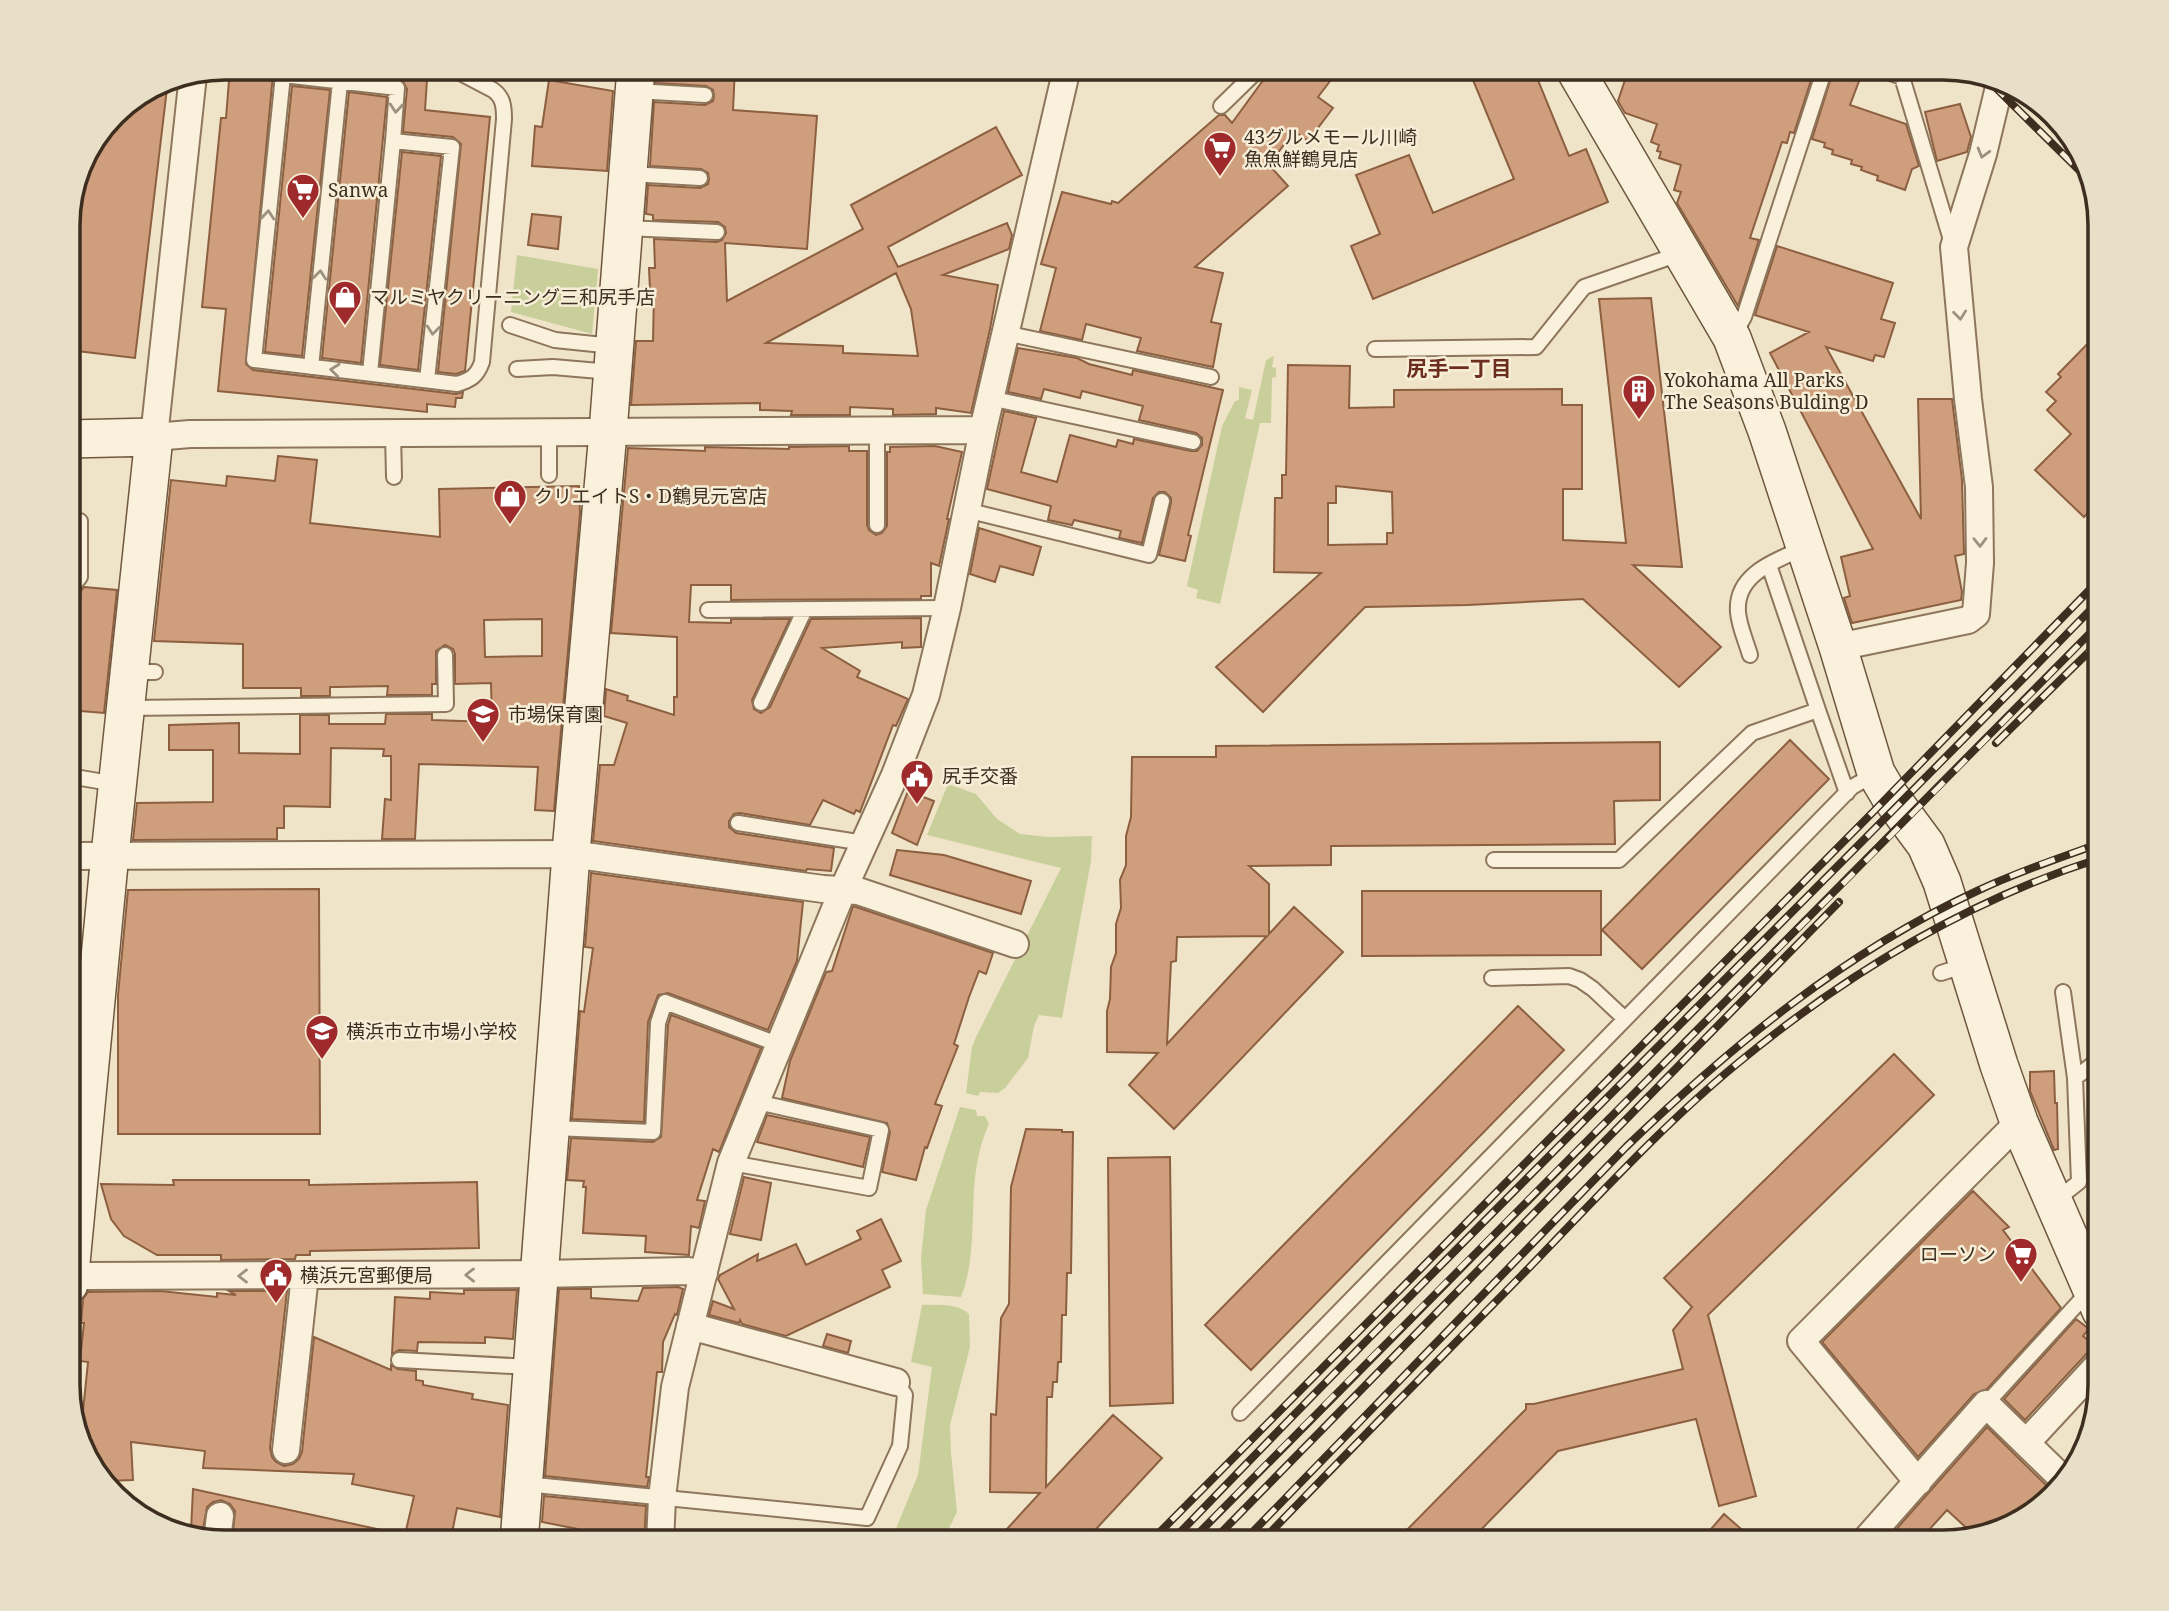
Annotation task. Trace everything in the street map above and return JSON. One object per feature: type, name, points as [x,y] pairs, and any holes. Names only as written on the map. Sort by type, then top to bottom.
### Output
[{"type":"street","points":[[1581,80],[1732,338],[1767,431],[1838,647],[1862,783],[1889,795],[1927,845],[1942,882],[1954,969],[2088,1278]]},
{"type":"street","points":[[520,1530],[571,853],[608,432],[635,81]]},
{"type":"street","points":[[661,1530],[675,1387],[731,1163],[842,892],[895,775],[926,695],[947,608],[990,398],[1064,81]]},
{"type":"street","points":[[81,1107],[85,1051],[83,992],[110,856],[126,708],[142,672],[154,437],[191,85]]},
{"type":"street","points":[[1838,647],[1968,620],[1976,614],[1980,563],[1979,487],[1954,247],[1983,154],[1998,92]]},
{"type":"street","points":[[81,439],[190,434],[983,430]]},
{"type":"street","points":[[81,856],[571,853],[842,892],[858,891],[1015,944]]},
{"type":"street","points":[[1918,1482],[1801,1341],[2019,1122]]},
{"type":"street","points":[[81,1276],[539,1274],[687,1270],[704,1273]]},
{"type":"street","points":[[286,1450],[305,1275]]},
{"type":"street","points":[[690,1326],[896,1382]]},
{"type":"street","points":[[2025,1443],[2088,1376]]},
{"type":"street","points":[[1875,1530],[1986,1404],[2058,1475]]},
{"type":"lane","points":[[1221,106],[1247,80]]},
{"type":"lane","points":[[1732,338],[1744,317],[1821,80]]},
{"type":"lane","points":[[1903,80],[1954,247]]},
{"type":"lane","points":[[281,81],[254,360],[457,384],[469,381],[478,372],[482,362],[505,118],[504,104],[499,94],[475,81]]},
{"type":"lane","points":[[331,81],[397,88],[370,373]]},
{"type":"lane","points":[[639,81],[705,95]]},
{"type":"lane","points":[[311,367],[340,82]]},
{"type":"lane","points":[[393,141],[452,147],[427,380]]},
{"type":"lane","points":[[628,173],[700,178]]},
{"type":"lane","points":[[624,228],[717,232]]},
{"type":"lane","points":[[1375,349],[1536,347],[1584,287],[1683,253]]},
{"type":"lane","points":[[510,325],[613,359]]},
{"type":"lane","points":[[1005,333],[1211,377]]},
{"type":"lane","points":[[517,369],[613,359]]},
{"type":"lane","points":[[990,398],[1193,442]]},
{"type":"lane","points":[[877,431],[877,525]]},
{"type":"lane","points":[[549,432],[549,475]]},
{"type":"lane","points":[[393,433],[394,477]]},
{"type":"lane","points":[[966,510],[1149,555],[1163,501]]},
{"type":"lane","points":[[1750,655],[1738,613],[1740,591],[1756,571],[1805,548]]},
{"type":"lane","points":[[1240,1413],[1625,1018],[1862,783],[1818,710],[1769,565]]},
{"type":"lane","points":[[708,610],[947,608]]},
{"type":"lane","points":[[761,703],[805,609]]},
{"type":"lane","points":[[126,708],[446,704],[445,655]]},
{"type":"lane","points":[[1494,860],[1619,860],[1752,733],[1818,710]]},
{"type":"lane","points":[[81,778],[118,784]]},
{"type":"lane","points":[[738,823],[864,842]]},
{"type":"lane","points":[[1493,978],[1569,976],[1580,979],[1625,1018]]},
{"type":"lane","points":[[2054,1201],[2079,1182],[2075,1078],[2063,992]]},
{"type":"lane","points":[[552,1128],[653,1132],[658,1023],[665,1002],[780,1045]]},
{"type":"lane","points":[[2075,1078],[2088,1068]]},
{"type":"lane","points":[[731,1163],[869,1188],[881,1130],[757,1102]]},
{"type":"lane","points":[[1986,1404],[2088,1308]]},
{"type":"lane","points":[[399,1360],[531,1367]]},
{"type":"lane","points":[[524,1484],[867,1518],[900,1446],[905,1395],[896,1382]]},
{"type":"green space","points":[[517,255],[598,269],[592,334],[511,312]]},
{"type":"green space","points":[[1274,356],[1272,367],[1276,368],[1276,377],[1272,378],[1271,423],[1260,423],[1220,604],[1196,598],[1198,590],[1187,586],[1222,426],[1235,401],[1239,400],[1239,387],[1252,390],[1245,418],[1253,420],[1266,360]]},
{"type":"green space","points":[[948,784],[976,794],[997,819],[1020,834],[1049,837],[1092,836],[1091,861],[1062,1018],[1039,1015],[1034,1026],[1028,1058],[1005,1088],[998,1093],[980,1092],[978,1096],[966,1093],[972,1047],[1061,868],[927,835]]},
{"type":"green space","points":[[960,1107],[976,1110],[977,1116],[985,1116],[989,1124],[976,1168],[971,1254],[967,1276],[961,1297],[923,1294],[921,1258],[926,1210]]},
{"type":"green space","points":[[922,1305],[953,1306],[969,1314],[970,1347],[950,1425],[957,1512],[948,1530],[895,1530],[918,1475],[932,1367],[911,1362]]},
{"type":"building","points":[[1263,80],[1331,80],[1318,97],[1333,108],[1308,141],[1294,131],[1269,165],[1288,186],[1195,267],[1223,273],[1211,322],[1221,324],[1213,367],[1137,351],[1141,338],[1086,324],[1082,340],[1040,331],[1056,268],[1041,264],[1062,192],[1111,204],[1112,201],[1118,203],[1219,115],[1225,115],[1232,123]]},
{"type":"building","points":[[1473,80],[1538,80],[1569,156],[1586,149],[1608,202],[1373,299],[1351,246],[1380,234],[1356,175],[1409,155],[1433,213],[1514,179]]},
{"type":"building","points":[[1625,80],[1811,80],[1794,133],[1790,132],[1787,143],[1782,142],[1750,238],[1759,240],[1738,306],[1677,203],[1681,192],[1674,190],[1681,165],[1659,158],[1659,145],[1651,142],[1657,124],[1625,113],[1618,101]]},
{"type":"building","points":[[1830,80],[1859,80],[1850,105],[1906,124],[1919,166],[1912,169],[1905,190],[1877,180],[1878,176],[1851,164],[1852,160],[1832,154],[1833,150],[1824,147],[1825,143],[1812,139]]},
{"type":"building","points":[[229,81],[272,81],[246,364],[253,370],[456,394],[463,392],[462,398],[456,398],[455,407],[427,404],[427,412],[218,391],[226,309],[202,307],[221,118],[226,118]]},
{"type":"building","points":[[402,81],[427,81],[425,110],[490,117],[465,371],[456,374],[438,372],[461,144],[453,137],[403,132],[407,89]]},
{"type":"building","points":[[549,81],[613,91],[607,171],[532,166],[535,126],[542,127]]},
{"type":"building","points":[[656,81],[734,81],[733,110],[817,116],[807,249],[725,243],[727,301],[863,229],[851,205],[996,127],[1022,175],[888,247],[898,267],[1007,223],[1012,235],[1009,249],[943,275],[998,285],[971,413],[936,408],[936,414],[893,415],[893,409],[850,407],[850,415],[791,415],[792,411],[760,410],[760,403],[631,405],[636,341],[653,341],[654,292],[650,290],[649,268],[655,268],[654,239],[717,242],[722,240],[726,233],[725,227],[718,222],[653,220],[653,215],[646,214],[648,185],[700,188],[708,184],[708,173],[701,169],[650,166],[654,102],[705,105],[713,101],[714,96],[713,90],[706,86],[656,83]],"holes":[[[896,273],[911,309],[918,356],[843,353],[843,346],[766,343]]]},
{"type":"building","points":[[292,86],[330,90],[302,356],[265,352]]},
{"type":"building","points":[[349,92],[387,97],[361,363],[322,358]]},
{"type":"building","points":[[166,94],[135,358],[81,351],[82,207],[92,170],[116,130],[137,110]]},
{"type":"building","points":[[1960,104],[1971,137],[1967,152],[1937,161],[1925,112]]},
{"type":"building","points":[[402,152],[441,156],[418,370],[380,365]]},
{"type":"building","points":[[532,214],[561,217],[558,249],[528,245]]},
{"type":"building","points":[[1777,246],[1893,283],[1881,319],[1895,323],[1884,357],[1875,355],[1873,361],[1826,347],[1921,519],[1918,399],[1952,399],[1962,480],[1964,554],[1955,556],[1961,600],[1852,623],[1844,598],[1850,596],[1841,557],[1873,549],[1770,353],[1809,332],[1755,315]]},
{"type":"building","points":[[1651,298],[1682,567],[1633,565],[1721,647],[1679,687],[1583,599],[1365,607],[1263,712],[1216,667],[1321,573],[1274,572],[1275,498],[1282,498],[1282,475],[1286,475],[1288,365],[1350,366],[1349,408],[1394,407],[1394,390],[1562,389],[1562,405],[1582,405],[1582,489],[1563,489],[1563,540],[1626,543],[1599,299]],"holes":[[[1336,486],[1392,492],[1393,533],[1387,533],[1387,544],[1328,545],[1328,503],[1336,503]]]},
{"type":"building","points":[[2088,343],[2088,513],[2084,517],[2035,470],[2071,434],[2047,410],[2056,401],[2046,392],[2061,377],[2058,374]]},
{"type":"building","points":[[1018,348],[1077,358],[1089,364],[1132,375],[1133,370],[1223,390],[1188,535],[1191,536],[1185,561],[1159,555],[1171,503],[1171,498],[1165,492],[1159,492],[1153,498],[1142,543],[1119,538],[1121,531],[1074,520],[1072,525],[1048,520],[1051,506],[987,489],[1004,411],[1036,418],[1021,472],[1057,482],[1070,435],[1116,447],[1118,440],[1133,444],[1134,439],[1191,451],[1197,451],[1202,445],[1202,438],[1196,433],[1139,420],[1143,406],[1082,391],[1080,398],[1044,389],[1041,399],[1008,392]]},
{"type":"building","points":[[849,446],[849,451],[867,451],[867,525],[876,535],[882,533],[887,526],[887,452],[890,452],[890,447],[935,446],[962,452],[939,566],[931,563],[931,596],[921,596],[921,599],[731,600],[731,585],[691,585],[689,622],[731,623],[731,619],[790,619],[752,700],[754,709],[761,713],[770,707],[811,619],[921,618],[921,647],[902,648],[902,642],[822,648],[860,671],[857,677],[908,699],[896,726],[893,725],[860,812],[856,810],[854,814],[823,800],[810,825],[740,813],[734,814],[729,821],[729,827],[736,833],[834,848],[831,871],[806,871],[593,841],[600,765],[614,765],[627,723],[604,716],[606,689],[628,696],[627,700],[674,715],[674,697],[677,697],[677,637],[611,633],[628,448],[705,451],[705,447],[789,449]]},
{"type":"building","points":[[278,456],[317,460],[310,523],[440,537],[439,489],[579,486],[580,513],[554,811],[535,810],[538,767],[419,764],[415,839],[382,839],[385,799],[391,800],[391,756],[383,756],[384,749],[331,748],[330,807],[284,806],[284,828],[277,828],[277,839],[133,840],[137,803],[213,802],[213,750],[169,750],[169,725],[239,723],[239,753],[300,754],[300,715],[329,715],[329,724],[385,724],[386,714],[432,714],[432,720],[492,722],[491,683],[455,684],[455,654],[453,649],[445,645],[436,651],[436,684],[432,684],[432,695],[387,695],[388,686],[330,687],[330,696],[301,696],[301,688],[243,688],[243,644],[154,641],[171,480],[226,486],[227,476],[275,481]],"holes":[[[542,619],[542,656],[485,657],[484,620]]]},
{"type":"building","points":[[979,528],[1041,547],[1033,575],[1000,566],[995,582],[970,574]]},
{"type":"building","points":[[84,587],[117,590],[104,713],[81,711],[81,591]]},
{"type":"building","points":[[1790,740],[1829,779],[1642,969],[1602,930]]},
{"type":"building","points":[[1660,742],[1660,800],[1614,801],[1615,844],[1331,846],[1331,865],[1249,866],[1269,884],[1269,934],[1294,907],[1343,952],[1174,1129],[1129,1085],[1158,1053],[1107,1052],[1111,967],[1116,953],[1116,924],[1121,908],[1120,880],[1126,865],[1126,836],[1131,817],[1132,757],[1216,757],[1216,746]],"holes":[[[1267,936],[1167,1044],[1171,962],[1176,961],[1177,937]]]},
{"type":"building","points":[[908,791],[934,801],[917,845],[892,833]]},
{"type":"building","points":[[897,850],[944,855],[1031,881],[1021,914],[890,875]]},
{"type":"building","points":[[591,873],[803,902],[797,961],[768,1030],[668,993],[658,995],[648,1022],[644,1122],[572,1119],[580,1011],[584,1012],[593,948],[585,947]]},
{"type":"building","points":[[319,889],[320,1134],[118,1134],[118,995],[128,890]]},
{"type":"building","points":[[1362,891],[1601,891],[1601,955],[1362,956]]},
{"type":"building","points":[[853,906],[993,953],[986,974],[979,971],[969,997],[954,1044],[958,1046],[935,1104],[942,1106],[927,1148],[925,1147],[916,1180],[882,1172],[890,1132],[887,1123],[782,1098],[790,1061],[826,972],[832,971]]},
{"type":"building","points":[[1518,1006],[1564,1050],[1251,1370],[1205,1325]]},
{"type":"building","points":[[671,1015],[761,1048],[719,1152],[713,1149],[697,1200],[705,1201],[699,1228],[691,1226],[689,1255],[645,1252],[646,1236],[583,1233],[586,1187],[583,1187],[584,1181],[567,1180],[571,1138],[653,1142],[661,1137],[668,1025]]},
{"type":"building","points":[[1894,1054],[1934,1095],[1708,1315],[1756,1496],[1719,1506],[1696,1419],[1558,1451],[1481,1530],[1407,1530],[1526,1409],[1526,1404],[1683,1369],[1673,1330],[1692,1307],[1664,1278]]},
{"type":"building","points":[[2054,1071],[2058,1149],[2054,1150],[2030,1091],[2030,1072]]},
{"type":"building","points":[[767,1115],[870,1137],[863,1167],[757,1142]]},
{"type":"building","points":[[1026,1129],[1073,1132],[1071,1273],[1067,1273],[1066,1315],[1062,1315],[1061,1362],[1058,1362],[1057,1382],[1053,1382],[1052,1397],[1047,1397],[1046,1487],[1113,1415],[1162,1458],[1095,1530],[1006,1530],[1040,1493],[990,1492],[991,1414],[996,1415],[1001,1318],[1009,1304],[1011,1187]]},
{"type":"building","points":[[1170,1157],[1173,1403],[1110,1406],[1108,1158]]},
{"type":"building","points":[[744,1177],[771,1183],[761,1240],[730,1234]]},
{"type":"building","points":[[173,1180],[309,1180],[309,1185],[477,1182],[479,1248],[310,1251],[310,1255],[296,1255],[295,1259],[221,1260],[221,1255],[157,1255],[124,1236],[111,1219],[101,1184],[174,1185]]},
{"type":"building","points":[[1973,1191],[2009,1227],[2003,1230],[2061,1308],[1987,1389],[1974,1394],[1918,1457],[1822,1342]]},
{"type":"building","points":[[881,1219],[901,1261],[882,1270],[890,1287],[786,1336],[742,1324],[740,1320],[739,1323],[709,1315],[713,1301],[734,1309],[718,1279],[720,1275],[758,1254],[757,1261],[796,1244],[806,1265],[861,1239],[857,1231]]},
{"type":"building","points":[[643,1288],[683,1289],[677,1315],[675,1314],[663,1342],[662,1372],[657,1372],[647,1487],[545,1476],[559,1289],[591,1289],[591,1298],[638,1301]]},
{"type":"building","points":[[464,1290],[517,1290],[513,1339],[485,1337],[485,1343],[418,1342],[417,1351],[399,1350],[392,1354],[395,1297],[430,1299],[430,1292],[464,1294]]},
{"type":"building","points":[[160,1291],[217,1297],[217,1293],[236,1295],[229,1291],[287,1291],[270,1448],[272,1457],[284,1466],[293,1464],[302,1452],[314,1337],[391,1370],[391,1365],[398,1369],[416,1371],[416,1380],[423,1381],[423,1385],[473,1394],[472,1399],[508,1405],[500,1517],[457,1508],[453,1530],[406,1530],[414,1496],[352,1484],[354,1474],[203,1468],[205,1451],[131,1442],[133,1480],[116,1481],[95,1450],[83,1414],[88,1362],[81,1361],[84,1323],[81,1323],[83,1299],[88,1292]]},
{"type":"building","points":[[2076,1319],[2088,1328],[2083,1336],[2088,1340],[2088,1352],[2025,1420],[2004,1399]]},
{"type":"building","points":[[827,1334],[851,1341],[848,1353],[823,1346]]},
{"type":"building","points":[[1987,1427],[2047,1486],[2024,1506],[1990,1523],[1967,1529],[1947,1510],[1929,1530],[1896,1530]]},
{"type":"building","points":[[193,1489],[382,1530],[233,1530],[235,1511],[230,1504],[221,1500],[207,1507],[203,1529],[191,1526]]},
{"type":"building","points":[[544,1496],[646,1506],[645,1530],[578,1530],[542,1522]]},
{"type":"building","points":[[1724,1514],[1742,1530],[1710,1530]]},
{"type":"railway","points":[[2001,93],[2076,167]]},
{"type":"railway","points":[[1162,1530],[2088,591]]},
{"type":"railway","points":[[1183,1530],[1401,1305],[2088,612]]},
{"type":"railway","points":[[1202,1530],[2088,635]]},
{"type":"railway","points":[[1996,743],[2088,653]]},
{"type":"railway","points":[[1255,1530],[1626,1147],[1748,1038],[1835,972],[1928,915],[2007,878],[2088,848]]},
{"type":"railway","points":[[1273,1530],[1627,1166],[1681,1113],[1738,1063],[1821,1000],[1910,943],[2003,895],[2088,863]]},
{"type":"railway","points":[[1224,1530],[1839,902]]},
{"type":"place","name":"43グルメモール川崎 魚魚鮮鶴見店","points":[[1220,178]]},
{"type":"place","name":"Sanwa","points":[[303,220]]},
{"type":"place","name":"マルミヤクリーニング三和尻手店","points":[[345,327]]},
{"type":"place","name":"Yokohama All Parks The Seasons Bulding D","points":[[1639,421]]},
{"type":"place","name":"クリエイトS・D鶴見元宮店","points":[[510,526]]},
{"type":"place","name":"市場保育園","points":[[483,744]]},
{"type":"place","name":"尻手交番","points":[[917,806]]},
{"type":"place","name":"横浜市立市場小学校","points":[[322,1061]]},
{"type":"place","name":"ローソン","points":[[2021,1284]]},
{"type":"place","name":"横浜元宮郵便局","points":[[276,1305]]},
{"type":"district","name":"尻手一丁目","points":[[1459,368]]}]
